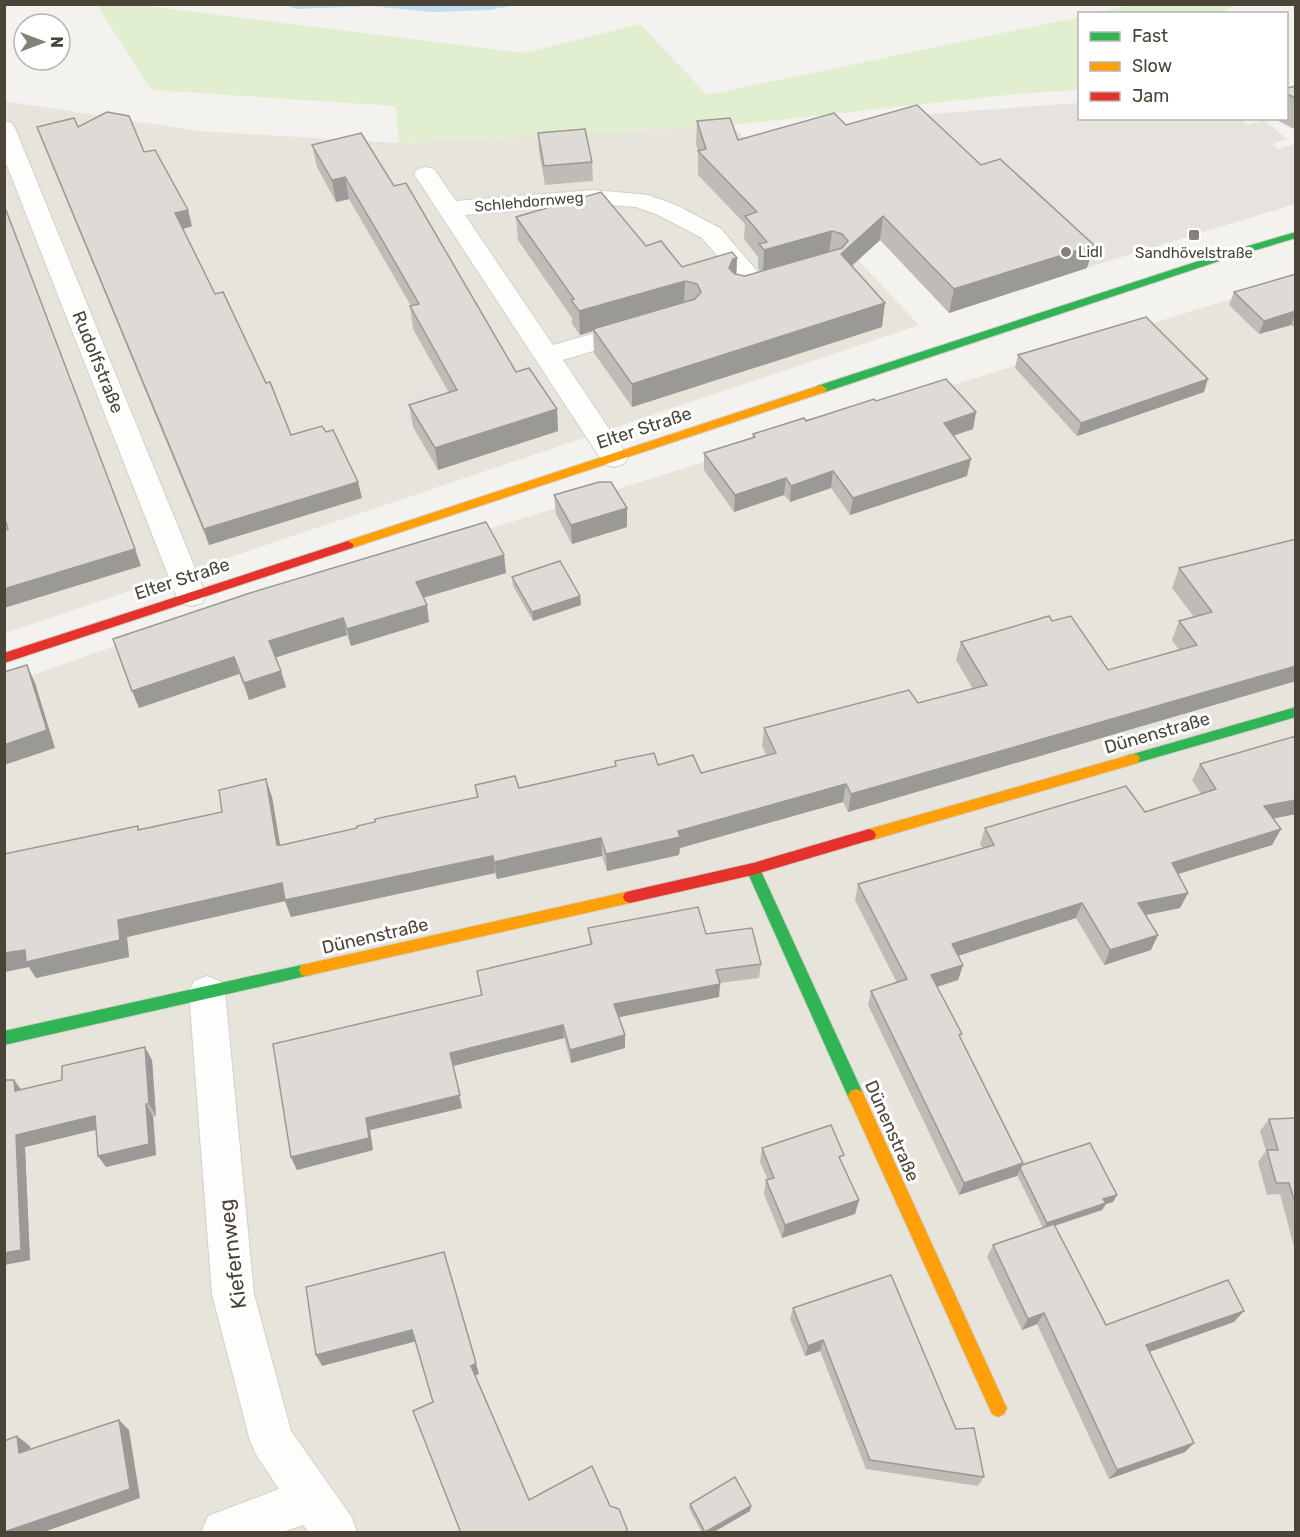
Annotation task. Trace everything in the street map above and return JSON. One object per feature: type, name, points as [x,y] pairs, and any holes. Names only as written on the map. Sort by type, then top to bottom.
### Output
[{"type":"street","name":"Rudolfstraße","points":[[4,128],[192,595]]},
{"type":"street","name":"Schlehdornweg","points":[[426,174],[614,457]]},
{"type":"street","name":"Schlehdornweg","points":[[449,209],[594,197],[639,200],[667,210],[711,232],[759,286]]},
{"type":"street","name":"Elter Straße","points":[[4,658],[1218,258],[1296,235]]},
{"type":"street","points":[[547,356],[662,322]]},
{"type":"street","name":"Dünenstraße","points":[[4,1038],[753,869],[1296,712]]},
{"type":"street","name":"Dünenstraße","points":[[753,869],[998,1408]]},
{"type":"street","name":"Kiefernweg","points":[[207,992],[234,1294],[272,1441],[324,1516],[224,1533]]},
{"type":"shaded area","points":[[4,101],[198,131],[399,143],[732,125],[919,325],[5,633]]},
{"type":"shaded area","points":[[1077,103],[1078,120],[1242,120],[1248,125],[1264,120],[1287,139],[1273,144],[1278,149],[1295,145],[1295,204],[1089,267],[997,181],[902,116]]},
{"type":"shaded area","points":[[1295,279],[1295,1532],[5,1532],[4,685],[143,636]]},
{"type":"shaded area","points":[[527,355],[546,383],[402,429],[384,400]]},
{"type":"shaded area","points":[[585,368],[610,407],[598,410],[574,371]]},
{"type":"green space","points":[[1137,4],[1234,4],[1222,12],[1099,12]]},
{"type":"green space","points":[[97,5],[138,5],[525,53],[640,24],[707,95],[1078,17],[1078,90],[1016,94],[732,125],[399,143],[396,106],[151,90]]},
{"type":"water","points":[[285,5],[515,5],[490,10],[432,12],[371,6],[296,9]]},
{"type":"building","points":[[1296,86],[1296,98],[1288,94],[1288,88]]},
{"type":"building","points":[[917,105],[981,165],[1000,159],[1094,245],[954,289],[883,216],[841,254],[885,303],[632,384],[593,329],[695,299],[701,292],[697,284],[685,281],[579,311],[571,300],[574,299],[516,217],[601,192],[646,246],[661,241],[682,267],[732,252],[737,258],[733,259],[729,268],[735,274],[745,276],[842,248],[848,241],[842,234],[832,231],[764,250],[759,244],[767,242],[745,216],[757,212],[698,151],[706,149],[697,121],[730,118],[738,140],[834,113],[846,125]]},
{"type":"building","points":[[107,112],[129,116],[144,152],[155,150],[188,210],[175,213],[215,294],[223,292],[266,383],[270,382],[291,435],[322,426],[326,432],[333,430],[358,482],[204,529],[37,127],[74,118],[78,127]]},
{"type":"building","points":[[585,129],[592,162],[544,166],[538,133]]},
{"type":"building","points":[[361,133],[394,186],[406,183],[516,372],[529,368],[557,409],[435,448],[409,405],[457,390],[410,306],[419,304],[377,231],[345,177],[332,180],[312,145]]},
{"type":"building","points":[[4,205],[135,549],[4,589],[4,530],[8,529],[4,517]]},
{"type":"building","points":[[1296,274],[1296,311],[1264,321],[1234,292]]},
{"type":"building","points":[[1146,317],[1208,379],[1081,423],[1018,355]]},
{"type":"building","points":[[946,379],[976,412],[944,423],[971,459],[853,498],[833,471],[791,486],[786,478],[735,495],[704,453],[804,418],[806,421]]},
{"type":"building","points":[[599,482],[611,482],[627,508],[571,525],[554,495]]},
{"type":"building","points":[[486,522],[504,555],[416,582],[427,605],[347,629],[343,618],[269,641],[281,671],[244,683],[234,657],[132,691],[113,639],[250,593]]},
{"type":"building","points":[[1296,539],[1296,666],[851,794],[846,784],[678,831],[680,837],[606,854],[601,838],[494,862],[493,856],[285,900],[282,883],[118,920],[120,940],[26,962],[25,950],[4,953],[4,854],[138,826],[138,830],[222,812],[219,790],[266,779],[277,845],[282,845],[357,828],[357,826],[375,822],[375,819],[478,797],[475,785],[515,776],[519,788],[616,766],[615,761],[654,753],[658,765],[693,755],[701,773],[776,753],[764,728],[909,690],[918,703],[987,685],[961,642],[1049,616],[1052,621],[1071,616],[1108,670],[1197,645],[1179,621],[1212,612],[1179,568]]},
{"type":"building","points":[[560,561],[580,596],[532,612],[512,577]]},
{"type":"building","points":[[27,665],[47,730],[4,745],[4,672]]},
{"type":"building","points":[[1296,736],[1296,800],[1264,806],[1281,829],[1172,863],[1188,893],[1138,903],[1158,935],[1110,950],[1082,903],[952,944],[963,965],[931,975],[962,1034],[959,1035],[1023,1163],[964,1183],[871,991],[907,979],[858,884],[994,845],[985,828],[1126,786],[1145,812],[1216,789],[1200,764]]},
{"type":"building","points":[[698,907],[706,934],[752,928],[761,964],[716,970],[720,984],[614,1004],[625,1035],[570,1050],[563,1025],[450,1053],[460,1095],[366,1118],[369,1138],[291,1157],[273,1044],[482,995],[477,971],[592,944],[588,928]]},
{"type":"building","points":[[145,1047],[149,1144],[98,1156],[95,1116],[16,1135],[21,1250],[4,1253],[4,1080],[14,1080],[15,1091],[62,1080],[62,1066]]},
{"type":"building","points":[[1296,1118],[1296,1206],[1289,1183],[1276,1183],[1267,1150],[1278,1150],[1269,1119]]},
{"type":"building","points":[[831,1125],[844,1155],[839,1157],[859,1200],[785,1225],[766,1180],[774,1178],[762,1148]]},
{"type":"building","points":[[1090,1143],[1117,1195],[1103,1199],[1106,1203],[1047,1223],[1020,1168],[1022,1165]]},
{"type":"building","points":[[1054,1224],[1106,1325],[1228,1280],[1244,1311],[1146,1345],[1194,1443],[1117,1470],[1044,1313],[1028,1319],[993,1245]]},
{"type":"building","points":[[444,1252],[476,1363],[471,1366],[529,1500],[592,1466],[610,1506],[619,1509],[627,1529],[626,1533],[461,1533],[413,1411],[433,1402],[412,1330],[316,1355],[306,1287]]},
{"type":"building","points":[[891,1275],[956,1429],[974,1428],[984,1477],[870,1460],[823,1340],[808,1346],[793,1308]]},
{"type":"building","points":[[119,1420],[130,1489],[4,1532],[4,1441],[17,1436],[19,1453]]},
{"type":"building","points":[[735,1477],[751,1506],[705,1532],[690,1504]]},
{"type":"traffic: fast","points":[[821,389],[1218,258],[1296,235]]},
{"type":"traffic: fast","points":[[1133,759],[1296,712]]},
{"type":"traffic: fast","points":[[753,869],[856,1096]]},
{"type":"traffic: fast","points":[[4,1038],[306,970]]},
{"type":"traffic: slow","points":[[348,545],[821,389]]},
{"type":"traffic: slow","points":[[869,835],[1133,759]]},
{"type":"traffic: slow","points":[[306,970],[630,897]]},
{"type":"traffic: slow","points":[[856,1096],[998,1408]]},
{"type":"traffic: jam","points":[[4,658],[348,545]]},
{"type":"traffic: jam","points":[[630,897],[753,869],[869,835]]},
{"type":"place","name":"Sandhövelstraße","points":[[1194,235]]},
{"type":"place","name":"Lidl","points":[[1066,252]]}]
